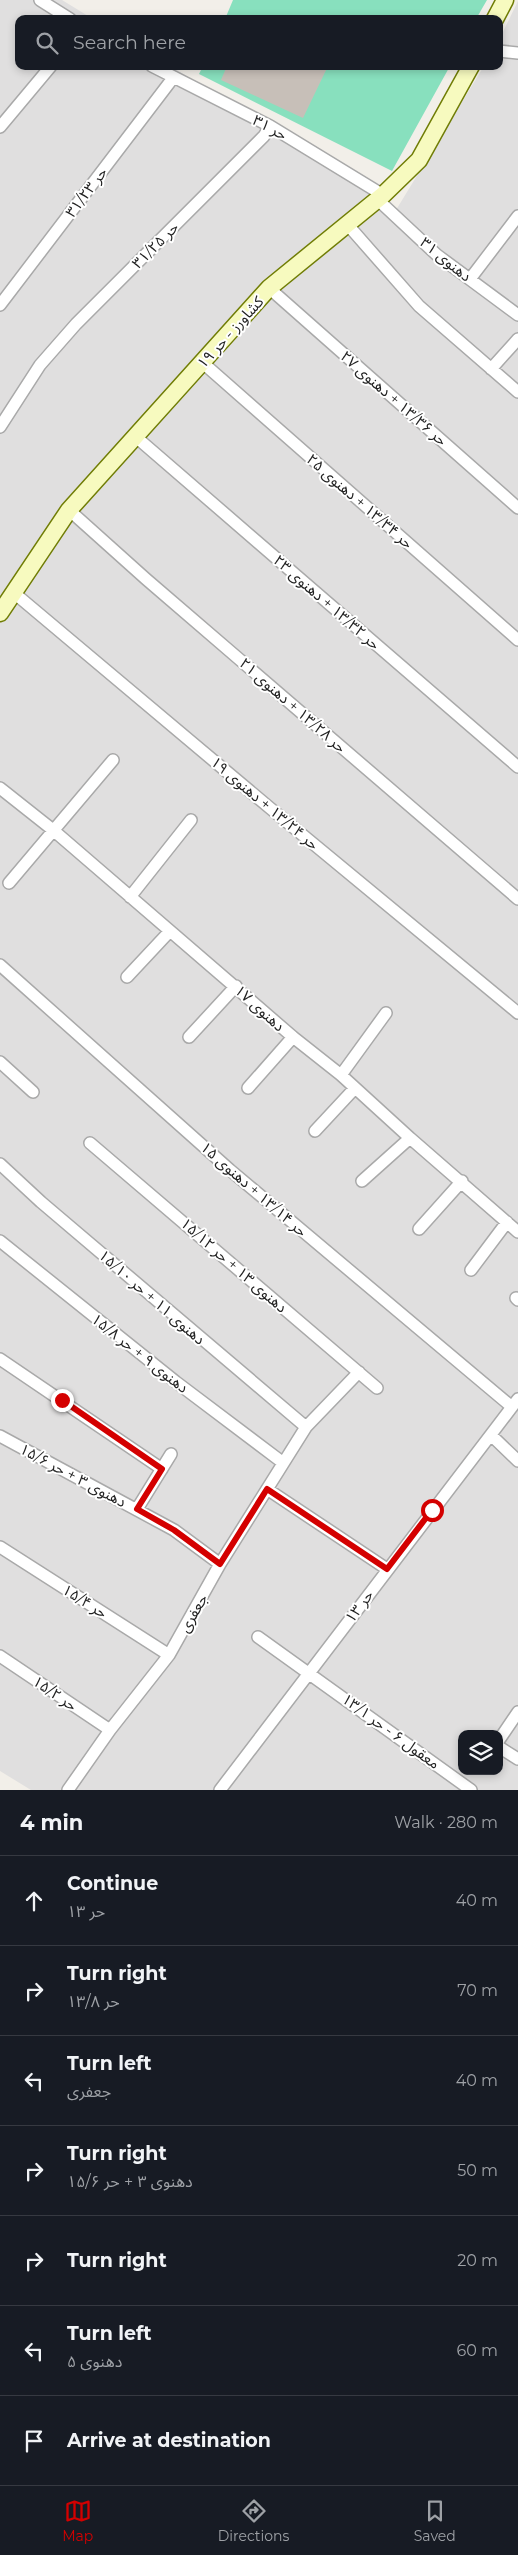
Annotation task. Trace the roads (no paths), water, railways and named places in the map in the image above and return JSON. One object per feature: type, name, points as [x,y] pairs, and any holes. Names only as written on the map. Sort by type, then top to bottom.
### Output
[{"type":"street","points":[[40,0],[64,15]]},
{"type":"street","points":[[497,15],[504,0]]},
{"type":"street","points":[[503,51],[518,53]]},
{"type":"street","points":[[0,128],[48,70]]},
{"type":"street","name":"حر ۳۱","points":[[159,70],[270,126],[380,197]]},
{"type":"street","name":"کشاورز - حر ۱۹","points":[[0,613],[69,510],[269,288],[380,197],[419,160],[469,70]]},
{"type":"street","name":"حر ۳۱/۲۳","points":[[0,305],[173,78]]},
{"type":"street","name":"حر ۳۱/۲۵","points":[[0,427],[40,365],[76,324],[264,136],[270,126]]},
{"type":"street","name":"دهنوی ۳۱","points":[[380,197],[437,255],[518,315]]},
{"type":"street","points":[[470,279],[518,216]]},
{"type":"street","points":[[347,224],[419,306],[518,392]]},
{"type":"street","name":"حر ۱۳/۳۶ + دهنوی ۲۷","points":[[269,288],[518,508]]},
{"type":"street","points":[[491,370],[518,339]]},
{"type":"street","name":"حر ۱۳/۳۴ + دهنوی ۲۵","points":[[203,363],[518,640]]},
{"type":"street","name":"حر ۱۳/۳۲ + دهنوی ۲۳","points":[[136,437],[518,767]]},
{"type":"street","name":"حر ۱۳/۲۸ + دهنوی ۲۱","points":[[69,510],[146,579],[518,898]]},
{"type":"street","name":"حر ۱۳/۲۴ + دهنوی ۱۹","points":[[13,592],[518,1013]]},
{"type":"street","points":[[9,883],[113,760]]},
{"type":"street","name":"دهنوی ۱۷","points":[[0,788],[53,830],[293,1037],[341,1074],[410,1138],[462,1181],[518,1232]]},
{"type":"street","points":[[130,897],[191,820]]},
{"type":"street","points":[[127,977],[170,931]]},
{"type":"street","name":"حر ۱۳/۱۴ + دهنوی ۱۵","points":[[0,965],[230,1170],[515,1403]]},
{"type":"street","points":[[189,1037],[236,986]]},
{"type":"street","points":[[341,1074],[386,1013]]},
{"type":"street","points":[[248,1088],[293,1037]]},
{"type":"street","points":[[0,1062],[33,1092]]},
{"type":"street","points":[[315,1131],[355,1088]]},
{"type":"street","points":[[362,1181],[410,1138]]},
{"type":"street","name":"دهنوی ۱۳ + حر ۱۵/۱۲","points":[[90,1142],[377,1388]]},
{"type":"street","name":"دهنوی ۱۱ + حر ۱۵/۱۰","points":[[0,1164],[86,1240],[306,1427]]},
{"type":"street","points":[[419,1230],[462,1181]]},
{"type":"street","points":[[471,1270],[507,1222]]},
{"type":"street","name":"دهنوی ۹ + حر ۱۵/۸","points":[[0,1241],[176,1382],[282,1462]]},
{"type":"street","points":[[0,1359],[162,1469]]},
{"type":"street","name":"جعفری","points":[[68,1790],[110,1730],[169,1655],[220,1564],[282,1462],[306,1427],[359,1372]]},
{"type":"street","name":"حر ۱۳","points":[[220,1790],[515,1403]]},
{"type":"street","points":[[491,1435],[518,1460]]},
{"type":"street","name":"دهنوی ۳ + حر ۱۵/۶","points":[[0,1436],[174,1530],[220,1564]]},
{"type":"street","points":[[137,1509],[171,1454]]},
{"type":"street","points":[[267,1489],[387,1569]]},
{"type":"street","name":"حر ۱۵/۴","points":[[0,1547],[169,1655]]},
{"type":"street","name":"معقول ۶ - حر ۱۳/۱","points":[[258,1637],[471,1790]]},
{"type":"street","name":"حر ۱۵/۲","points":[[0,1656],[110,1730]]},
{"type":"street","points":[[503,1734],[518,1712]]},
{"type":"street","points":[[503,1750],[518,1759]]}]
